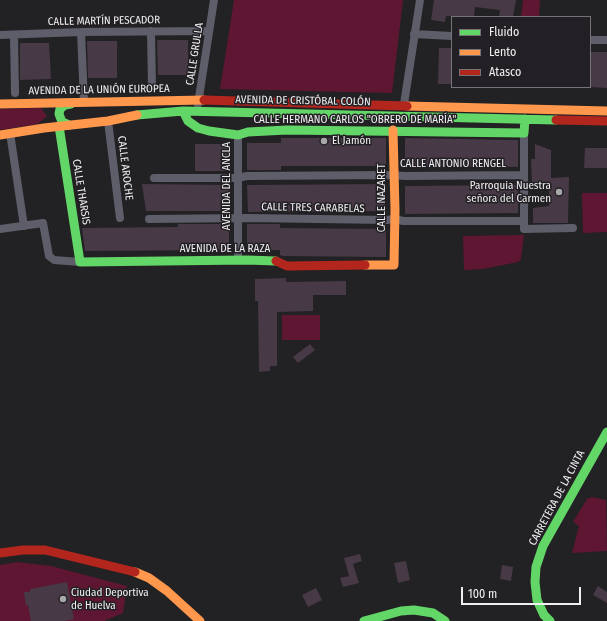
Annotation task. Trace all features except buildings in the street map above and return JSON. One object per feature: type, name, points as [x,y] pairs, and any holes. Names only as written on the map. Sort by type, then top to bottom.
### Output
[{"type":"main road","name":"AVENIDA DE LA UNIÓN EUROPEA","points":[[0,104],[199,100]]},
{"type":"main road","name":"AVENIDA DE CRISTÓBAL COLÓN","points":[[199,100],[607,110]]},
{"type":"main road","points":[[69,125],[62,122],[58,114],[60,109],[65,105],[80,103]]},
{"type":"main road","points":[[44,104],[51,109],[53,114],[52,118],[44,128]]},
{"type":"main road","name":"AVENIDA DE CRISTÓBAL COLÓN","points":[[0,135],[59,126],[108,121],[144,114],[183,111],[607,121]]},
{"type":"main road","name":"CALLE HERMANO CARLOS \"OBRERO DE MARÍA\"","points":[[183,111],[188,121],[198,128],[238,135],[248,132],[287,130],[524,132]]},
{"type":"main road","points":[[524,132],[525,120]]},
{"type":"main road","name":"CALLE THARSIS","points":[[59,126],[80,262]]},
{"type":"main road","name":"CALLE NAZARET","points":[[393,130],[395,219],[394,265]]},
{"type":"main road","name":"AVENIDA DE LA RAZA","points":[[80,262],[238,260],[277,261],[287,266],[394,265]]},
{"type":"main road","name":"CARRETERA DE LA CINTA","points":[[550,621],[544,615],[537,600],[535,582],[536,567],[542,546],[607,432]]},
{"type":"main road","points":[[0,553],[23,550],[45,550],[132,571],[149,578],[167,591],[200,621]]},
{"type":"main road","points":[[364,621],[401,611],[414,610],[433,614],[446,621]]},
{"type":"street","name":"CALLE GRULLA","points":[[198,111],[214,0]]},
{"type":"street","points":[[404,104],[420,0]]},
{"type":"street","points":[[151,31],[152,88]]},
{"type":"street","name":"CALLE MARTÍN PESCADOR","points":[[0,35],[81,32],[209,31]]},
{"type":"street","points":[[80,103],[81,32]]},
{"type":"street","points":[[414,34],[451,36]]},
{"type":"street","points":[[14,35],[15,93]]},
{"type":"street","points":[[591,40],[607,40]]},
{"type":"street","name":"CALLE AROCHE","points":[[108,121],[120,218]]},
{"type":"street","points":[[524,132],[524,229],[573,228]]},
{"type":"street","points":[[10,133],[24,226]]},
{"type":"street","name":"AVENIDA DEL ANCLA","points":[[238,135],[238,260]]},
{"type":"street","name":"CALLE ANTONIO RENGEL","points":[[154,178],[238,178],[247,176],[524,175]]},
{"type":"street","name":"CALLE TRES CARABELAS","points":[[149,219],[238,218],[395,219],[403,221],[524,221]]},
{"type":"street","points":[[0,229],[43,222],[49,256],[54,260],[80,262]]},
{"type":"shaded area","points":[[234,0],[403,0],[392,93],[220,89]]},
{"type":"shaded area","points":[[523,0],[540,0],[539,16],[521,16]]},
{"type":"shaded area","points":[[41,108],[47,116],[38,124],[0,130],[0,109]]},
{"type":"shaded area","points":[[582,193],[607,193],[607,232],[583,233]]},
{"type":"shaded area","points":[[524,235],[521,259],[518,262],[483,269],[464,270],[463,236]]},
{"type":"shaded area","points":[[282,315],[320,315],[320,340],[282,340]]},
{"type":"shaded area","points":[[592,497],[606,500],[607,551],[572,553],[579,526],[573,522],[587,499]]},
{"type":"shaded area","name":"Ciudad Deportiva de Huelva","points":[[17,562],[51,566],[127,586],[123,613],[104,621],[0,621],[0,565]]},
{"type":"traffic: fast","points":[[69,125],[62,122],[59,114],[60,109],[65,105],[71,104]]},
{"type":"traffic: fast","points":[[183,111],[188,121],[198,128],[238,135],[248,132],[287,130],[524,133],[525,119]]},
{"type":"traffic: fast","points":[[137,115],[183,111],[556,120]]},
{"type":"traffic: fast","points":[[59,126],[80,262],[276,261]]},
{"type":"traffic: fast","points":[[550,621],[544,615],[537,600],[535,582],[536,567],[543,546],[607,432]]},
{"type":"traffic: fast","points":[[364,621],[401,611],[414,610],[433,613],[445,621]]},
{"type":"traffic: slow","points":[[0,104],[204,100]]},
{"type":"traffic: slow","points":[[407,106],[607,111]]},
{"type":"traffic: slow","points":[[0,135],[44,128],[108,121],[137,115]]},
{"type":"traffic: slow","points":[[365,265],[394,265],[395,210],[393,130]]},
{"type":"traffic: slow","points":[[135,572],[149,578],[167,591],[200,621]]},
{"type":"traffic: jam","points":[[204,100],[407,106]]},
{"type":"traffic: jam","points":[[556,120],[607,121]]},
{"type":"traffic: jam","points":[[276,261],[287,266],[365,265]]},
{"type":"traffic: jam","points":[[0,553],[23,550],[45,550],[135,572]]},
{"type":"place","name":"El Jamón","points":[[324,141]]},
{"type":"place","name":"Parroquia Nuestra señora del Carmen","points":[[559,192]]},
{"type":"place","name":"Ciudad Deportiva de Huelva","points":[[63,599]]}]
